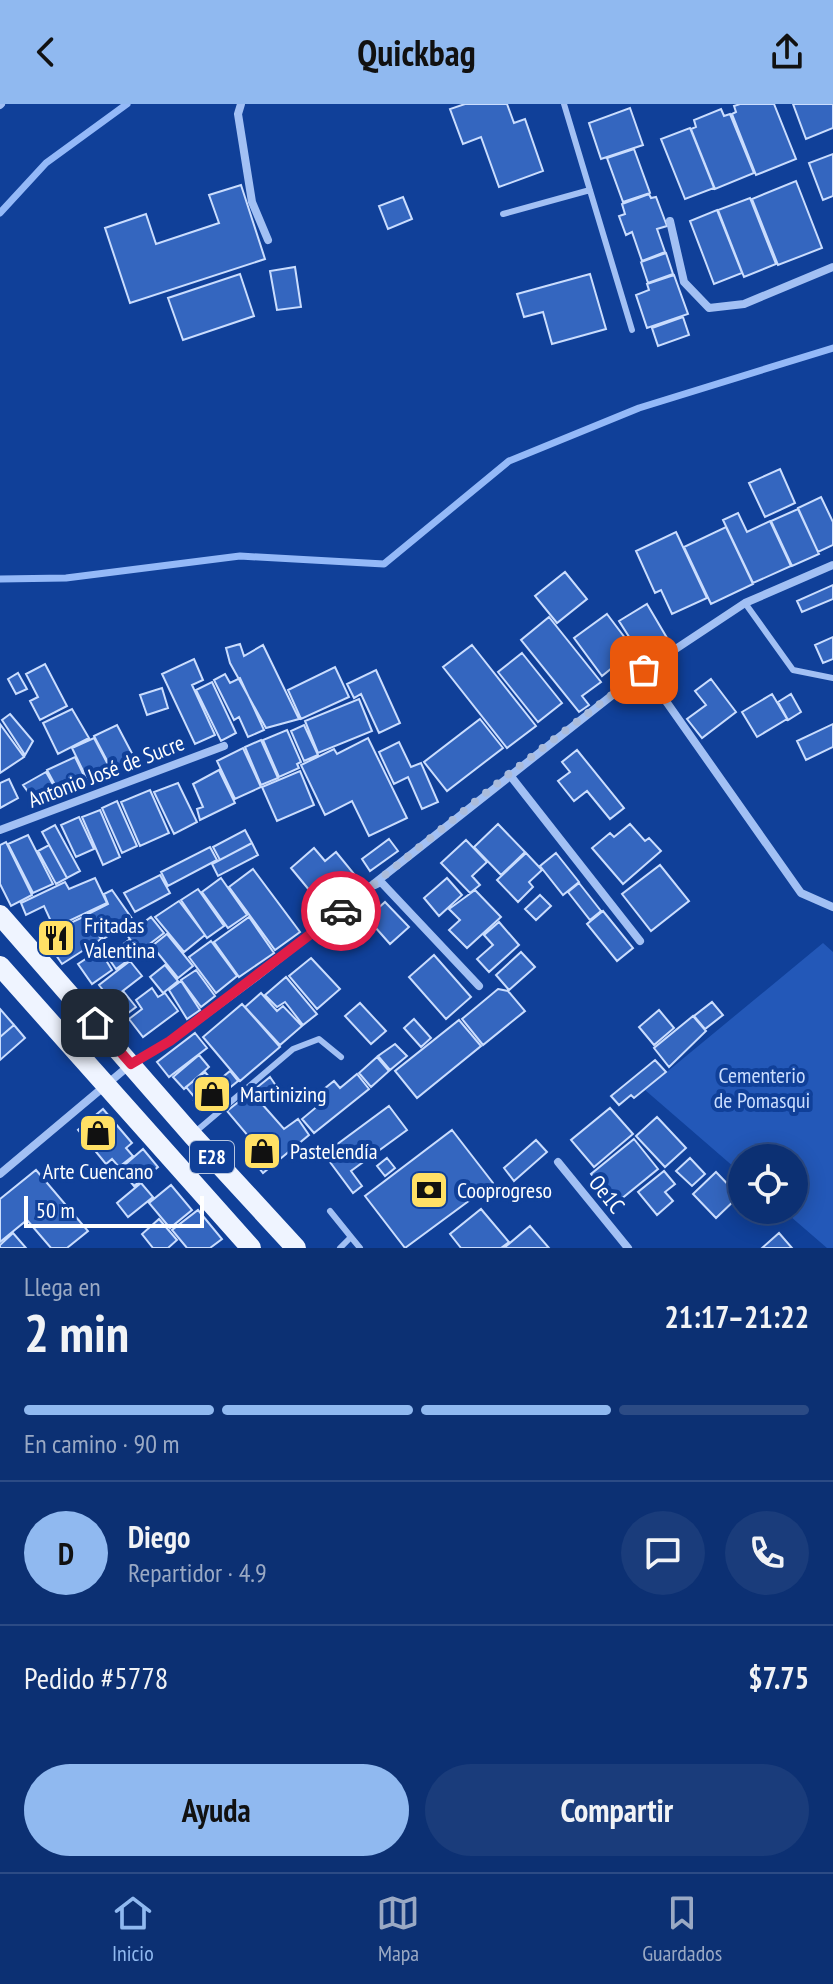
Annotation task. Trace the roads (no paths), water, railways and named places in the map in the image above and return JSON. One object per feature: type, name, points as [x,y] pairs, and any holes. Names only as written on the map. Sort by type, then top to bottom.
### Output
[{"type":"main road","name":"E28","points":[[0,915],[192,1135],[296,1248]]},
{"type":"main road","name":"E28","points":[[0,966],[251,1248]]},
{"type":"street","points":[[241,104],[238,114],[252,202],[268,240]]},
{"type":"street","points":[[670,221],[684,282],[709,308],[744,304],[833,267]]},
{"type":"street","points":[[0,1174],[105,1084],[170,1041],[375,885],[509,774],[644,670],[745,603],[833,565]]},
{"type":"street","points":[[644,670],[801,893],[833,907]]},
{"type":"street","name":"Antonio José de Sucre","points":[[0,830],[224,746]]},
{"type":"street","points":[[509,774],[640,941]]},
{"type":"street","points":[[375,885],[381,882],[479,986]]},
{"type":"street","name":"Oe1C","points":[[558,1162],[628,1248]]},
{"type":"lane","points":[[564,104],[632,330]]},
{"type":"lane","points":[[503,214],[590,190]]},
{"type":"lane","points":[[745,603],[793,670],[833,678]]},
{"type":"lane","points":[[192,1135],[293,1049],[319,1039],[341,1057]]},
{"type":"lane","points":[[330,1211],[360,1248]]},
{"type":"lane","points":[[340,1248],[351,1237]]},
{"type":"waterway","points":[[0,213],[46,163],[127,104]]},
{"type":"waterway","points":[[0,579],[66,578],[240,556],[384,564],[509,461],[639,408],[833,348]]},
{"type":"place","name":"Fritadas Valentina","points":[[56,938]]},
{"type":"place","name":"Martinizing","points":[[212,1094]]},
{"type":"place","name":"Arte Cuencano","points":[[98,1133]]},
{"type":"place","name":"Pastelendía","points":[[262,1151]]},
{"type":"place","name":"Cooprogreso","points":[[429,1190]]},
{"type":"park label","name":"Cementerio de Pomasqui","points":[[762,1088]]}]
